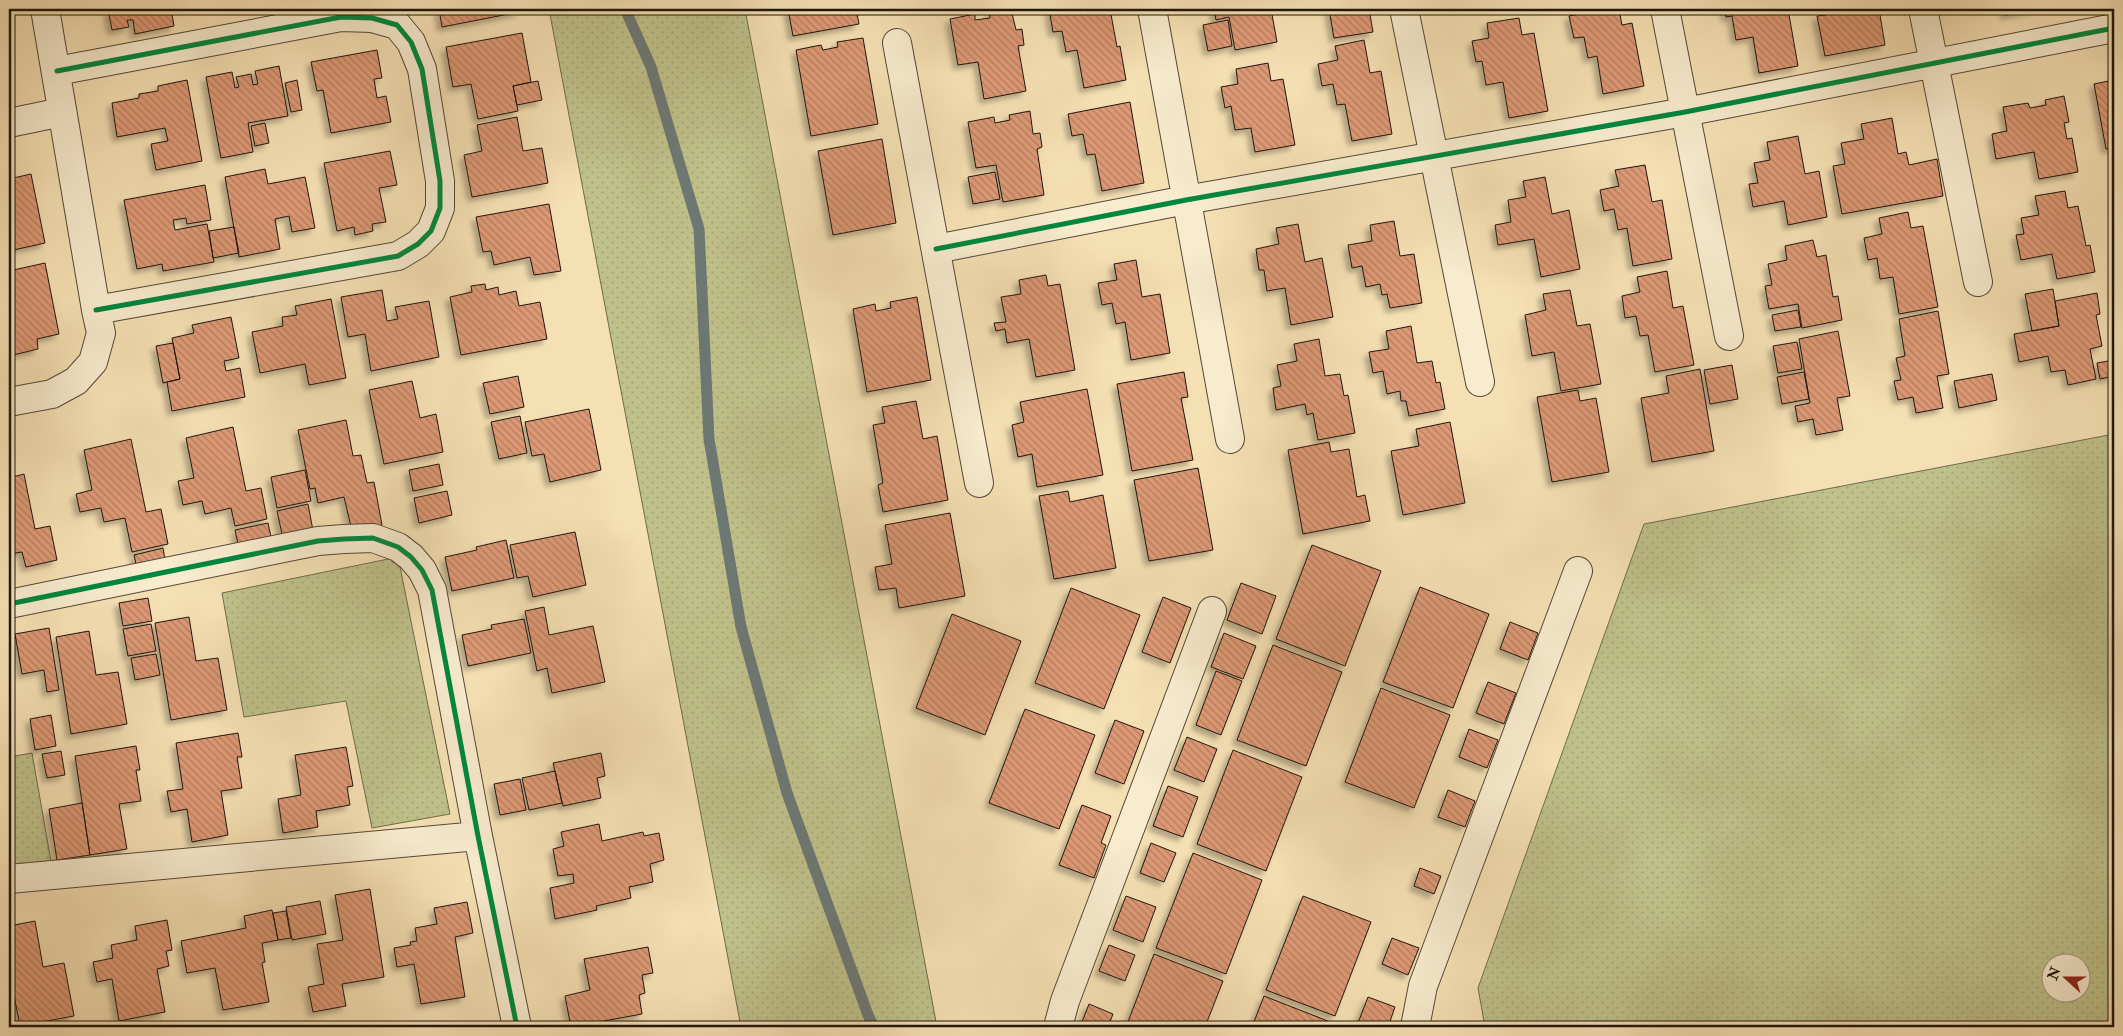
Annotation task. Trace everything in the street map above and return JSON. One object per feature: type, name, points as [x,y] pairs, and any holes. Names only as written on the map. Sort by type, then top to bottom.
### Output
[{"type":"street","points":[[9,402],[52,394],[76,381],[93,362],[101,333],[45,9]]},
{"type":"street","points":[[1152,9],[1230,439]]},
{"type":"street","points":[[1404,9],[1480,382]]},
{"type":"street","points":[[1665,9],[1729,336]]},
{"type":"street","points":[[1923,9],[1978,282]]},
{"type":"street","points":[[57,71],[333,19],[372,18],[398,25],[411,42],[422,69],[440,181],[440,208],[431,231],[418,244],[398,256],[96,310]]},
{"type":"street","points":[[936,249],[1186,200],[1685,112],[2114,28]]},
{"type":"street","points":[[897,43],[979,483]]},
{"type":"street","points":[[9,122],[62,112]]},
{"type":"street","points":[[9,604],[318,541],[373,538],[398,547],[422,570],[432,590],[478,836],[517,1027]]},
{"type":"street","points":[[1415,1027],[1423,986],[1578,572]]},
{"type":"street","points":[[1058,1027],[1065,1001],[1212,611]]},
{"type":"street","points":[[9,879],[478,836]]},
{"type":"green space","points":[[549,9],[745,9],[937,1027],[741,1027]]},
{"type":"green space","points":[[2114,434],[2114,1027],[1485,1027],[1478,988],[1644,524]]},
{"type":"green space","points":[[398,557],[450,814],[372,828],[346,701],[244,717],[222,593]]},
{"type":"green space","points":[[32,753],[52,867],[9,871],[9,757]]},
{"type":"building","points":[[108,9],[171,9],[174,26],[135,34],[133,20],[127,20],[129,27],[112,30]]},
{"type":"building","points":[[439,9],[519,9],[519,12],[442,27]]},
{"type":"building","points":[[788,9],[856,9],[859,24],[793,36]]},
{"type":"building","points":[[1011,9],[1016,30],[1022,29],[1024,45],[1018,46],[1026,91],[984,99],[978,62],[958,65],[950,19],[975,14],[975,20],[990,18],[989,12]]},
{"type":"building","points":[[1049,9],[1110,9],[1117,47],[1120,46],[1126,80],[1084,88],[1077,50],[1066,52],[1062,31],[1053,32]]},
{"type":"building","points":[[1214,9],[1271,9],[1277,42],[1235,50],[1229,17],[1216,20]]},
{"type":"building","points":[[1329,9],[1369,9],[1373,32],[1334,38]]},
{"type":"building","points":[[1589,9],[1619,9],[1622,25],[1632,23],[1644,86],[1603,94],[1597,56],[1588,58],[1584,37],[1574,38],[1569,16],[1590,12]]},
{"type":"building","points":[[1724,9],[1788,9],[1798,66],[1759,73],[1753,37],[1736,40],[1732,16],[1726,17]]},
{"type":"building","points":[[1825,9],[1879,9],[1885,45],[1825,56],[1817,16],[1826,15]]},
{"type":"building","points":[[2004,9],[2037,9],[2005,15]]},
{"type":"building","points":[[1519,18],[1522,35],[1534,33],[1548,111],[1509,118],[1503,82],[1486,85],[1482,61],[1476,62],[1472,41],[1489,38],[1487,23]]},
{"type":"building","points":[[1228,20],[1232,46],[1208,51],[1203,25]]},
{"type":"building","points":[[522,33],[531,82],[513,86],[518,111],[478,119],[471,84],[453,87],[446,47]]},
{"type":"building","points":[[863,38],[878,124],[811,136],[796,50],[821,45],[823,50],[838,47],[837,42]]},
{"type":"building","points":[[1364,40],[1370,73],[1381,71],[1392,134],[1352,141],[1345,104],[1337,105],[1333,84],[1322,86],[1318,64],[1338,60],[1335,46]]},
{"type":"building","points":[[377,50],[382,78],[374,79],[377,98],[386,96],[391,122],[331,133],[323,90],[317,91],[311,62]]},
{"type":"building","points":[[1268,63],[1271,81],[1283,79],[1295,145],[1255,152],[1251,128],[1235,130],[1231,106],[1225,108],[1221,87],[1238,84],[1236,69]]},
{"type":"building","points":[[279,66],[288,116],[248,123],[253,152],[221,158],[206,77],[232,72],[235,88],[239,87],[236,77],[251,74],[253,85],[258,84],[255,71]]},
{"type":"building","points":[[187,80],[202,161],[156,170],[151,144],[168,141],[165,128],[117,137],[112,103],[139,98],[139,94],[158,91],[158,86]]},
{"type":"building","points":[[297,80],[302,110],[291,112],[285,83]]},
{"type":"building","points":[[2114,80],[2114,148],[2106,149],[2094,84]]},
{"type":"building","points":[[538,81],[542,100],[517,105],[513,86]]},
{"type":"building","points":[[2064,96],[2069,122],[2064,123],[2067,139],[2072,138],[2078,172],[2039,179],[2034,152],[1996,159],[1992,134],[2007,131],[2003,107],[2028,103],[2030,108],[2046,105],[2045,100]]},
{"type":"building","points":[[1130,102],[1144,183],[1102,191],[1095,154],[1087,155],[1083,134],[1072,136],[1068,114]]},
{"type":"building","points":[[1030,111],[1033,134],[1040,133],[1042,147],[1037,149],[1044,195],[1003,202],[996,165],[976,168],[968,122],[994,117],[995,123],[1010,120],[1009,115]]},
{"type":"building","points":[[517,117],[523,151],[542,148],[548,183],[472,197],[464,155],[482,151],[477,125]]},
{"type":"building","points":[[1892,118],[1898,154],[1906,152],[1909,165],[1937,159],[1943,196],[1842,214],[1833,166],[1845,164],[1841,143],[1864,139],[1861,124]]},
{"type":"building","points":[[265,123],[269,143],[255,146],[251,126]]},
{"type":"building","points":[[1798,136],[1805,174],[1819,171],[1827,217],[1788,225],[1784,201],[1753,207],[1749,184],[1758,183],[1754,163],[1770,160],[1767,142]]},
{"type":"building","points":[[882,139],[896,223],[833,235],[818,151]]},
{"type":"building","points":[[390,151],[397,185],[379,188],[386,222],[372,224],[373,231],[355,235],[354,227],[337,231],[324,163]]},
{"type":"building","points":[[1645,165],[1652,202],[1662,200],[1672,259],[1633,266],[1627,228],[1618,230],[1614,209],[1604,211],[1600,190],[1619,186],[1615,170]]},
{"type":"building","points":[[265,169],[268,184],[305,177],[315,228],[292,232],[289,216],[275,219],[280,249],[239,257],[225,177]]},
{"type":"building","points":[[995,172],[1000,199],[973,204],[968,177]]},
{"type":"building","points":[[31,174],[45,243],[9,251],[9,179]]},
{"type":"building","points":[[1545,177],[1552,214],[1569,210],[1580,269],[1541,277],[1534,239],[1498,245],[1495,225],[1511,222],[1508,200],[1526,197],[1523,181]]},
{"type":"building","points":[[205,185],[211,220],[187,224],[186,218],[173,220],[175,230],[207,224],[214,262],[163,271],[162,264],[137,269],[124,200]]},
{"type":"building","points":[[2065,191],[2068,208],[2078,206],[2086,246],[2090,245],[2095,272],[2057,279],[2052,254],[2021,260],[2016,235],[2024,234],[2021,218],[2039,215],[2035,196]]},
{"type":"building","points":[[549,204],[561,271],[534,275],[530,257],[494,265],[491,251],[483,252],[476,217]]},
{"type":"building","points":[[1908,212],[1911,228],[1923,226],[1938,307],[1899,314],[1893,277],[1880,279],[1877,258],[1868,260],[1864,238],[1882,234],[1879,218]]},
{"type":"building","points":[[1394,221],[1400,256],[1414,254],[1422,303],[1390,308],[1387,294],[1382,295],[1380,284],[1366,287],[1362,266],[1352,268],[1348,245],[1372,241],[1370,225]]},
{"type":"building","points":[[1298,224],[1305,262],[1322,258],[1333,317],[1291,325],[1285,288],[1267,291],[1264,270],[1259,270],[1256,249],[1279,244],[1276,228]]},
{"type":"building","points":[[234,227],[239,253],[213,258],[209,231]]},
{"type":"building","points":[[1813,240],[1817,257],[1826,255],[1833,297],[1838,296],[1842,320],[1802,328],[1798,304],[1769,309],[1765,286],[1772,285],[1768,264],[1787,260],[1785,246]]},
{"type":"building","points":[[1136,260],[1142,297],[1160,294],[1170,353],[1131,360],[1125,322],[1116,324],[1112,303],[1102,305],[1098,283],[1117,280],[1114,264]]},
{"type":"building","points":[[45,263],[59,334],[37,339],[38,349],[9,356],[9,271]]},
{"type":"building","points":[[1667,271],[1673,308],[1683,306],[1694,365],[1655,372],[1648,335],[1640,336],[1636,316],[1625,318],[1622,296],[1640,292],[1637,277]]},
{"type":"building","points":[[1046,275],[1048,286],[1060,284],[1075,370],[1036,377],[1029,339],[1007,343],[1005,329],[996,331],[994,323],[1006,322],[1001,297],[1021,294],[1019,280]]},
{"type":"building","points":[[485,284],[486,290],[498,287],[499,295],[516,291],[519,306],[540,302],[547,339],[461,355],[450,297],[472,292],[471,286]]},
{"type":"building","points":[[2053,289],[2059,326],[2032,331],[2025,294]]},
{"type":"building","points":[[382,290],[387,321],[398,319],[395,307],[429,301],[439,357],[371,371],[365,334],[348,337],[341,297]]},
{"type":"building","points":[[1570,290],[1577,326],[1590,324],[1601,384],[1561,391],[1554,352],[1532,356],[1525,315],[1546,310],[1543,294]]},
{"type":"building","points":[[2097,293],[2100,314],[2096,315],[2102,346],[2090,349],[2096,379],[2068,385],[2065,370],[2051,372],[2048,356],[2019,362],[2014,334],[2059,326],[2055,301]]},
{"type":"building","points":[[917,297],[931,380],[867,392],[853,309],[875,304],[876,311],[891,308],[890,302]]},
{"type":"building","points":[[331,299],[346,378],[309,385],[305,364],[260,373],[252,332],[283,326],[282,317],[297,315],[295,306]]},
{"type":"building","points":[[1798,310],[1801,327],[1775,331],[1772,315]]},
{"type":"building","points":[[1938,311],[1949,374],[1937,376],[1943,408],[1916,413],[1913,397],[1898,400],[1894,381],[1901,380],[1896,358],[1905,356],[1899,319]]},
{"type":"building","points":[[231,317],[239,358],[224,361],[226,371],[240,368],[245,397],[172,411],[167,382],[180,379],[172,338],[194,333],[192,325]]},
{"type":"building","points":[[1411,326],[1417,363],[1432,361],[1436,383],[1440,382],[1445,409],[1409,416],[1406,401],[1401,401],[1400,391],[1387,394],[1383,371],[1373,373],[1369,352],[1389,349],[1386,331]]},
{"type":"building","points":[[1838,331],[1850,396],[1837,398],[1843,430],[1816,435],[1813,419],[1798,422],[1795,406],[1810,403],[1799,339]]},
{"type":"building","points":[[1319,339],[1325,376],[1340,374],[1344,396],[1348,395],[1355,433],[1318,440],[1313,413],[1307,415],[1305,404],[1276,410],[1273,388],[1281,386],[1277,365],[1297,361],[1294,344]]},
{"type":"building","points":[[1797,342],[1802,369],[1778,373],[1773,346]]},
{"type":"building","points":[[173,343],[180,379],[163,383],[156,346]]},
{"type":"building","points":[[2114,360],[2114,376],[2100,379],[2097,363]]},
{"type":"building","points":[[1732,365],[1738,399],[1710,404],[1704,370]]},
{"type":"building","points":[[1700,369],[1714,451],[1652,462],[1641,398],[1669,393],[1666,376]]},
{"type":"building","points":[[1184,372],[1188,397],[1181,398],[1193,460],[1132,471],[1117,384]]},
{"type":"building","points":[[1804,372],[1809,399],[1782,404],[1777,377]]},
{"type":"building","points":[[1992,374],[1997,400],[1959,408],[1954,381]]},
{"type":"building","points":[[518,376],[524,407],[490,414],[483,383]]},
{"type":"building","points":[[412,381],[420,418],[436,414],[443,452],[384,464],[369,390]]},
{"type":"building","points":[[1087,389],[1103,475],[1037,487],[1032,454],[1018,457],[1012,425],[1024,422],[1020,402]]},
{"type":"building","points":[[1578,390],[1580,401],[1596,398],[1609,472],[1552,482],[1537,397]]},
{"type":"building","points":[[916,401],[923,439],[937,436],[948,500],[883,512],[878,485],[883,483],[873,425],[885,423],[882,407]]},
{"type":"building","points":[[589,409],[601,470],[550,482],[544,454],[532,456],[525,422]]},
{"type":"building","points":[[520,416],[527,453],[499,459],[491,422]]},
{"type":"building","points":[[346,420],[353,456],[361,455],[367,483],[374,482],[382,525],[352,531],[344,497],[318,503],[315,488],[310,489],[298,430]]},
{"type":"building","points":[[1450,422],[1465,503],[1403,515],[1391,451],[1419,446],[1416,429]]},
{"type":"building","points":[[233,427],[246,491],[261,488],[267,519],[235,526],[231,508],[205,514],[202,501],[183,505],[178,481],[194,478],[186,438]]},
{"type":"building","points":[[131,439],[146,512],[161,509],[168,544],[132,552],[125,518],[104,522],[101,508],[80,512],[76,494],[92,490],[84,450]]},
{"type":"building","points":[[1329,442],[1331,452],[1349,449],[1357,497],[1365,495],[1370,521],[1303,534],[1288,450]]},
{"type":"building","points":[[439,464],[443,485],[413,491],[409,470]]},
{"type":"building","points":[[1198,468],[1213,550],[1149,561],[1134,480]]},
{"type":"building","points":[[305,470],[311,501],[277,508],[271,477]]},
{"type":"building","points":[[24,474],[35,529],[50,526],[57,560],[26,567],[22,552],[9,554],[9,478]]},
{"type":"building","points":[[447,491],[452,515],[419,523],[414,498]]},
{"type":"building","points":[[1068,491],[1070,502],[1103,495],[1116,568],[1054,579],[1039,496]]},
{"type":"building","points":[[308,504],[314,536],[284,543],[277,511]]},
{"type":"building","points":[[950,513],[965,596],[899,608],[896,588],[879,590],[875,567],[892,564],[885,525]]},
{"type":"building","points":[[268,523],[273,546],[240,553],[235,530]]},
{"type":"building","points":[[575,532],[586,585],[533,597],[528,576],[517,578],[510,545]]},
{"type":"building","points":[[506,540],[514,578],[452,591],[445,557],[477,550],[476,547]]},
{"type":"building","points":[[1312,545],[1381,571],[1345,666],[1276,639]]},
{"type":"building","points":[[163,548],[166,566],[138,573],[134,555]]},
{"type":"building","points":[[1241,583],[1276,596],[1262,634],[1227,620]]},
{"type":"building","points":[[1420,587],[1489,614],[1453,708],[1383,682]]},
{"type":"building","points":[[1071,588],[1140,615],[1104,709],[1035,683]]},
{"type":"building","points":[[1163,597],[1191,608],[1170,663],[1142,652]]},
{"type":"building","points":[[148,598],[152,621],[123,626],[119,603]]},
{"type":"building","points":[[544,607],[549,635],[593,626],[605,682],[552,693],[547,668],[537,671],[525,611]]},
{"type":"building","points":[[952,614],[1021,641],[985,735],[916,708]]},
{"type":"building","points":[[189,617],[196,661],[218,658],[227,710],[171,720],[155,623]]},
{"type":"building","points":[[524,619],[531,653],[468,666],[462,635],[492,629],[491,625]]},
{"type":"building","points":[[1510,622],[1538,633],[1528,660],[1500,649]]},
{"type":"building","points":[[151,624],[156,651],[128,656],[123,629]]},
{"type":"building","points":[[49,628],[59,690],[47,692],[44,670],[22,674],[15,634]]},
{"type":"building","points":[[89,631],[96,675],[118,672],[127,724],[71,734],[56,637]]},
{"type":"building","points":[[1224,633],[1256,646],[1243,679],[1211,667]]},
{"type":"building","points":[[1273,645],[1342,672],[1306,766],[1237,740]]},
{"type":"building","points":[[9,651],[14,678],[9,679]]},
{"type":"building","points":[[156,654],[160,675],[135,680],[131,658]]},
{"type":"building","points":[[1216,671],[1242,681],[1221,735],[1196,725]]},
{"type":"building","points":[[1488,682],[1516,693],[1504,724],[1476,713]]},
{"type":"building","points":[[1381,688],[1450,715],[1414,808],[1345,782]]},
{"type":"building","points":[[1025,709],[1095,735],[1059,829],[989,803]]},
{"type":"building","points":[[51,715],[56,746],[35,750],[30,719]]},
{"type":"building","points":[[1115,720],[1144,731],[1124,784],[1095,773]]},
{"type":"building","points":[[1469,729],[1498,740],[1487,768],[1459,757]]},
{"type":"building","points":[[238,733],[242,757],[237,757],[242,788],[221,791],[228,835],[192,842],[187,809],[171,812],[167,791],[183,789],[176,743]]},
{"type":"building","points":[[1187,737],[1217,749],[1204,782],[1174,770]]},
{"type":"building","points":[[136,746],[140,770],[136,770],[141,801],[119,804],[127,849],[90,855],[75,756]]},
{"type":"building","points":[[346,747],[353,786],[347,787],[350,805],[316,811],[318,827],[283,833],[278,799],[301,795],[295,755]]},
{"type":"building","points":[[1233,750],[1302,777],[1266,871],[1197,844]]},
{"type":"building","points":[[61,751],[65,775],[47,778],[42,754]]},
{"type":"building","points":[[601,753],[605,776],[597,778],[601,798],[563,806],[553,763]]},
{"type":"building","points":[[555,771],[562,803],[529,810],[522,778]]},
{"type":"building","points":[[520,779],[526,810],[500,815],[494,784]]},
{"type":"building","points":[[1168,786],[1198,797],[1183,837],[1153,826]]},
{"type":"building","points":[[1448,790],[1475,801],[1465,827],[1438,817]]},
{"type":"building","points":[[82,803],[90,855],[57,860],[49,809]]},
{"type":"building","points":[[1082,805],[1111,816],[1101,843],[1106,845],[1094,878],[1059,865]]},
{"type":"building","points":[[599,824],[602,841],[643,832],[644,836],[659,833],[664,860],[650,864],[653,882],[629,887],[631,898],[596,906],[597,910],[555,919],[550,888],[574,883],[573,874],[558,876],[553,849],[564,846],[561,832]]},
{"type":"building","points":[[1151,843],[1176,853],[1164,882],[1140,873]]},
{"type":"building","points":[[1193,853],[1262,880],[1226,974],[1156,948]]},
{"type":"building","points":[[1420,868],[1441,876],[1434,894],[1414,886]]},
{"type":"building","points":[[370,889],[384,977],[342,984],[346,1006],[313,1012],[308,987],[324,984],[317,944],[343,940],[335,895]]},
{"type":"building","points":[[1126,896],[1156,907],[1143,942],[1113,930]]},
{"type":"building","points":[[1303,896],[1371,922],[1335,1016],[1266,990]]},
{"type":"building","points":[[320,901],[326,934],[292,940],[286,907]]},
{"type":"building","points":[[467,902],[473,933],[455,937],[465,997],[421,1004],[414,964],[397,967],[394,948],[411,945],[410,942],[417,941],[415,928],[437,924],[434,908]]},
{"type":"building","points":[[272,910],[278,940],[262,943],[265,962],[262,963],[269,1002],[223,1010],[215,968],[187,973],[181,941],[246,928],[244,916]]},
{"type":"building","points":[[286,911],[291,938],[278,940],[273,913]]},
{"type":"building","points":[[167,920],[172,950],[166,951],[169,966],[157,969],[165,1012],[119,1021],[112,979],[97,982],[93,962],[113,958],[111,945],[137,940],[135,926]]},
{"type":"building","points":[[35,921],[43,967],[64,963],[74,1016],[20,1026],[11,980],[9,980],[9,926]]},
{"type":"building","points":[[1392,938],[1419,948],[1408,975],[1382,964]]},
{"type":"building","points":[[1109,945],[1135,955],[1125,981],[1099,971]]},
{"type":"building","points":[[648,947],[653,973],[642,975],[645,993],[639,995],[642,1014],[571,1027],[565,996],[590,990],[584,959]]},
{"type":"building","points":[[1154,954],[1223,981],[1205,1027],[1126,1027]]},
{"type":"building","points":[[1264,996],[1333,1023],[1331,1027],[1252,1027]]},
{"type":"building","points":[[1368,997],[1395,1007],[1388,1027],[1368,1027],[1358,1023]]},
{"type":"building","points":[[1089,1004],[1113,1014],[1108,1027],[1080,1027]]},
{"type":"waterway","points":[[625,9],[651,67],[699,229],[709,439],[741,627],[787,793],[874,1027]]},
{"type":"cycle path","points":[[57,71],[341,17],[372,18],[397,25],[411,42],[422,69],[440,181],[440,208],[431,231],[418,244],[398,256],[96,310]]},
{"type":"cycle path","points":[[936,249],[1186,200],[1685,112],[2114,28]]},
{"type":"cycle path","points":[[9,604],[318,541],[373,538],[398,547],[411,557],[422,570],[432,590],[478,836],[517,1027]]}]
